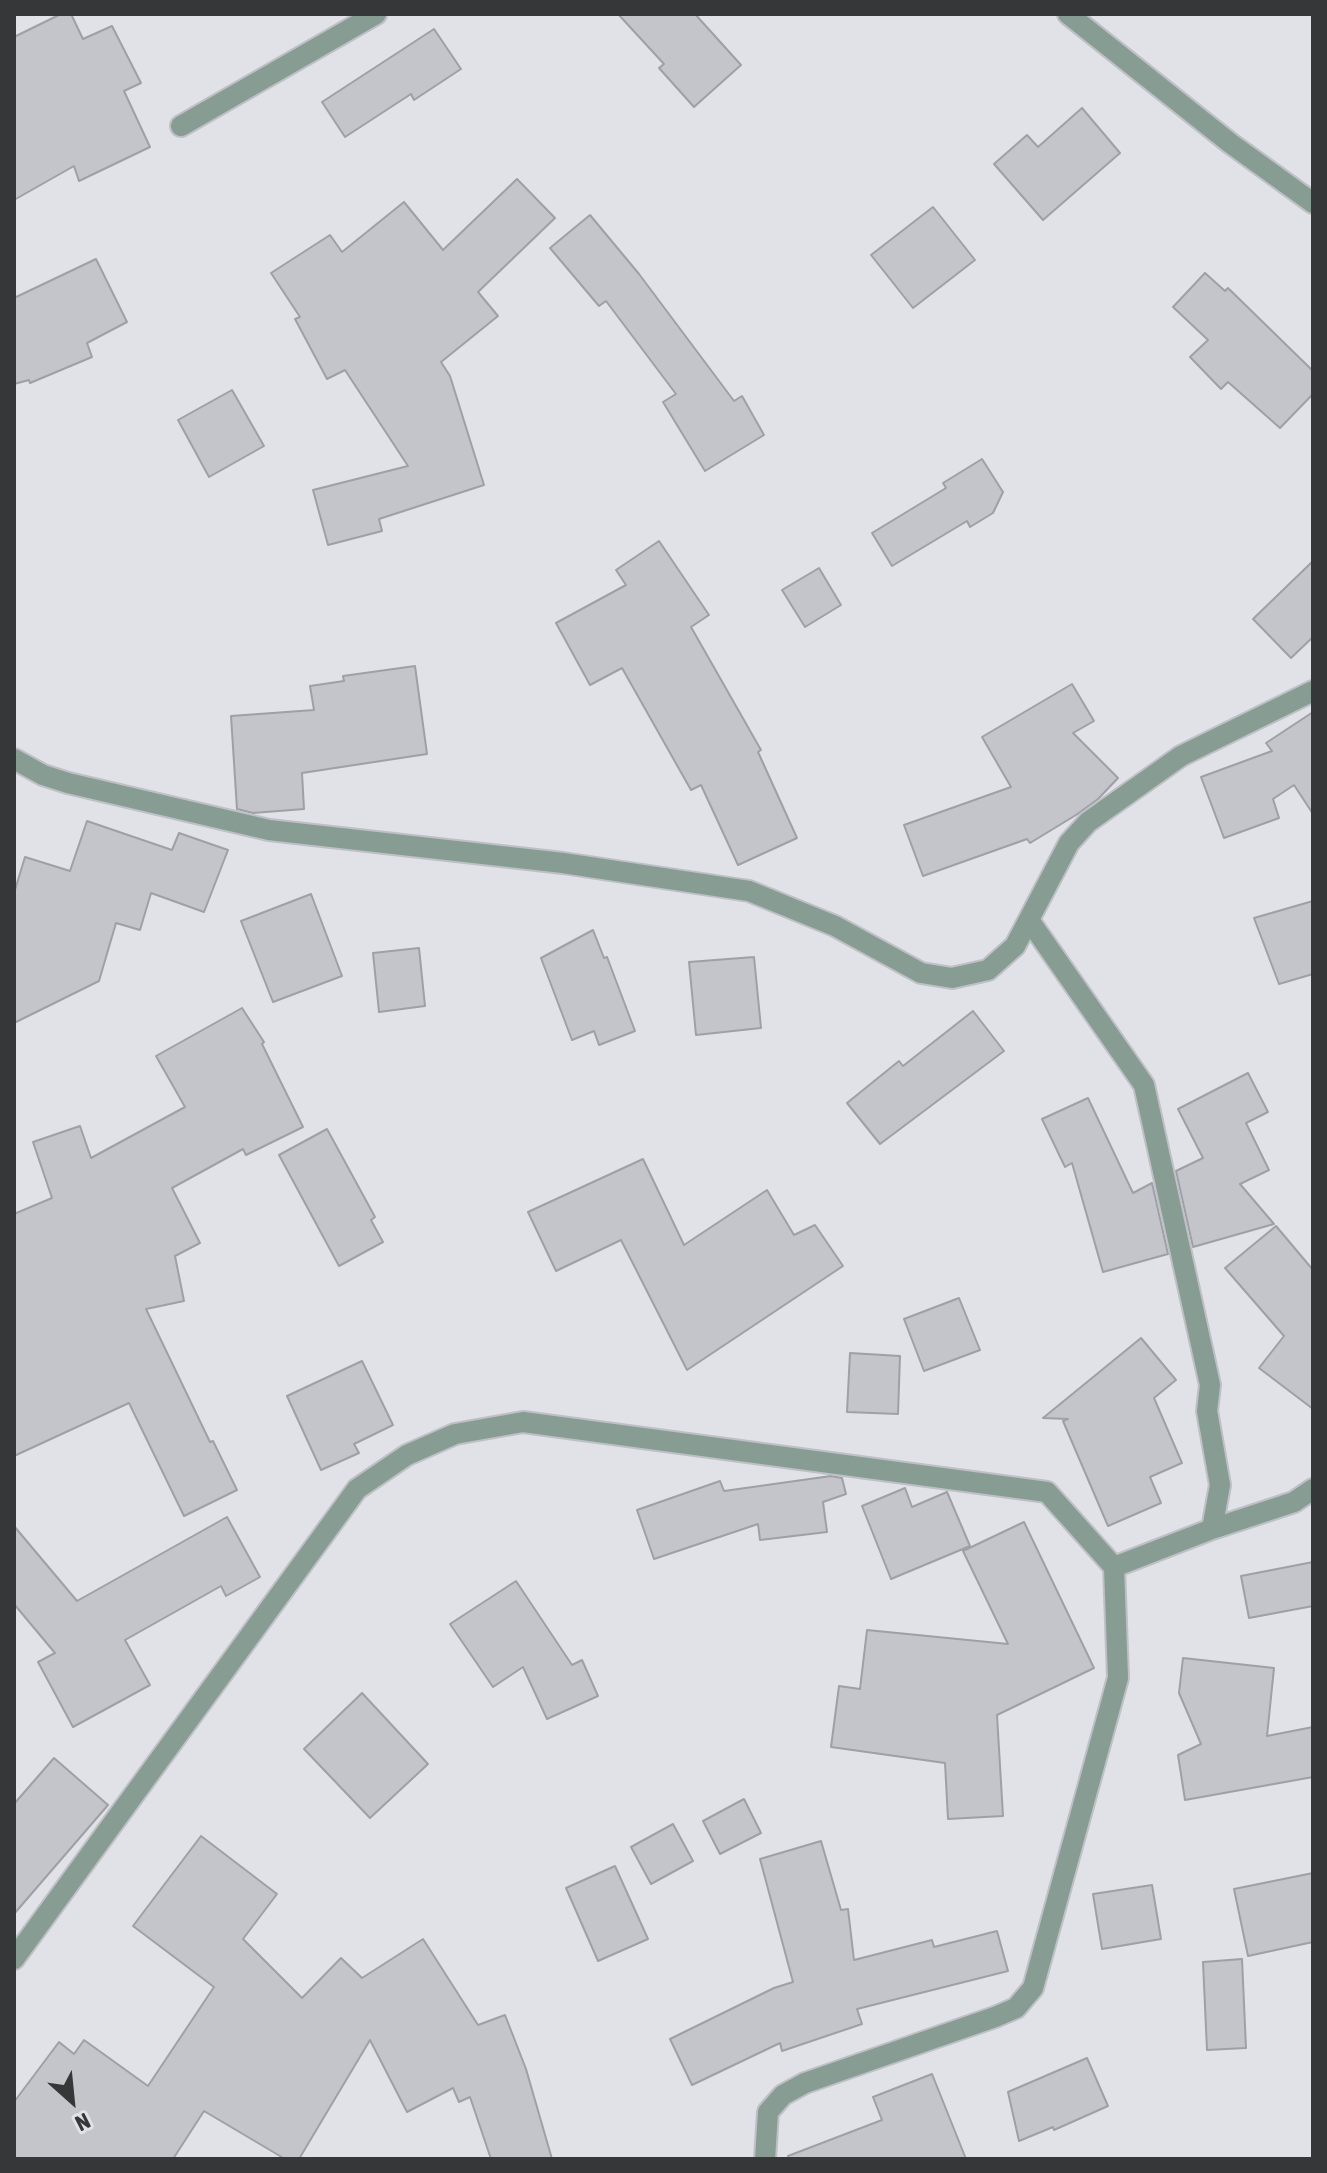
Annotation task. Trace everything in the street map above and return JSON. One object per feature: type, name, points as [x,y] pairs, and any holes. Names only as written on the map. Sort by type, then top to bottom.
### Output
[{"type":"street","points":[[181,126],[376,14]]},
{"type":"street","points":[[1068,14],[1230,143],[1313,203]]},
{"type":"street","points":[[14,759],[43,775],[68,783],[269,830],[563,863],[749,891],[835,926],[921,973],[952,978],[988,970],[1015,946],[1069,843],[1088,822],[1181,756],[1313,691]]},
{"type":"street","points":[[1029,920],[1144,1085],[1210,1385],[1207,1411],[1220,1485],[1212,1529]]},
{"type":"street","points":[[14,1959],[357,1489],[407,1455],[455,1434],[523,1422],[1047,1492],[1114,1567],[1118,1678],[1033,1988],[1016,2008],[995,2017],[805,2083],[783,2095],[768,2112],[765,2159]]},
{"type":"street","points":[[1114,1567],[1212,1529],[1294,1502],[1313,1489]]},
{"type":"building","points":[[61,14],[71,14],[83,39],[112,26],[141,83],[124,91],[150,147],[79,181],[74,166],[14,200],[14,37]]},
{"type":"building","points":[[618,14],[695,14],[741,65],[694,107],[659,68],[664,64]]},
{"type":"building","points":[[434,29],[461,69],[414,100],[411,94],[345,137],[322,102]]},
{"type":"building","points":[[1082,108],[1120,153],[1043,220],[994,164],[1027,135],[1038,147]]},
{"type":"building","points":[[517,179],[555,218],[478,292],[498,316],[441,362],[450,376],[484,485],[379,519],[382,531],[328,545],[313,490],[408,466],[345,370],[327,379],[295,319],[300,317],[271,273],[330,235],[342,252],[404,202],[443,250]]},
{"type":"building","points":[[933,207],[975,260],[913,308],[871,255]]},
{"type":"building","points":[[590,215],[639,274],[734,401],[742,396],[764,435],[705,471],[663,402],[676,394],[606,301],[599,306],[550,248]]},
{"type":"building","points":[[96,259],[127,322],[87,343],[92,357],[30,383],[29,380],[14,384],[14,298]]},
{"type":"building","points":[[1205,273],[1225,291],[1228,288],[1313,371],[1313,394],[1280,428],[1228,382],[1221,389],[1190,357],[1208,340],[1173,307]]},
{"type":"building","points":[[232,390],[264,446],[209,477],[178,420]]},
{"type":"building","points":[[982,459],[1003,492],[993,513],[970,527],[967,521],[892,566],[872,533],[946,488],[943,483]]},
{"type":"building","points":[[659,541],[709,615],[691,627],[761,750],[758,752],[797,838],[738,865],[701,785],[691,790],[622,668],[590,685],[556,623],[626,585],[616,570]]},
{"type":"building","points":[[1313,561],[1313,637],[1291,658],[1253,619]]},
{"type":"building","points":[[819,568],[841,605],[805,627],[782,590]]},
{"type":"building","points":[[415,666],[427,754],[302,773],[304,809],[253,813],[237,809],[231,716],[314,710],[310,686],[344,681],[343,676]]},
{"type":"building","points":[[1072,684],[1094,721],[1073,733],[1118,778],[1098,799],[1030,843],[1027,839],[923,876],[904,825],[1011,787],[982,737]]},
{"type":"building","points":[[1313,712],[1313,814],[1294,785],[1273,799],[1279,818],[1224,838],[1201,777],[1272,751],[1266,743]]},
{"type":"building","points":[[87,821],[172,850],[179,833],[228,850],[204,912],[151,893],[140,930],[116,923],[99,981],[14,1023],[14,893],[25,857],[70,871]]},
{"type":"building","points":[[311,894],[342,976],[273,1002],[241,921]]},
{"type":"building","points":[[1313,901],[1313,974],[1279,984],[1254,918]]},
{"type":"building","points":[[593,930],[604,958],[607,957],[635,1031],[599,1045],[594,1031],[572,1040],[541,958]]},
{"type":"building","points":[[419,948],[425,1006],[379,1012],[373,953]]},
{"type":"building","points":[[754,957],[761,1028],[696,1035],[689,962]]},
{"type":"building","points":[[242,1008],[264,1042],[262,1044],[303,1127],[246,1155],[243,1149],[172,1188],[200,1243],[175,1256],[184,1301],[146,1309],[210,1442],[213,1441],[237,1490],[184,1516],[129,1403],[14,1456],[14,1214],[52,1198],[33,1142],[80,1126],[91,1158],[185,1107],[156,1056]]},
{"type":"building","points":[[973,1011],[1004,1051],[880,1144],[847,1103],[899,1061],[903,1066]]},
{"type":"building","points":[[1248,1073],[1268,1112],[1246,1123],[1269,1170],[1240,1184],[1274,1224],[1193,1247],[1176,1171],[1203,1158],[1178,1109]]},
{"type":"building","points":[[1088,1098],[1133,1193],[1152,1183],[1168,1254],[1103,1272],[1072,1163],[1065,1167],[1042,1119]]},
{"type":"building","points":[[327,1129],[375,1217],[371,1220],[383,1242],[339,1266],[279,1155]]},
{"type":"building","points":[[643,1159],[684,1245],[767,1190],[794,1235],[815,1225],[843,1266],[687,1370],[621,1240],[556,1271],[528,1212]]},
{"type":"building","points":[[1276,1226],[1313,1270],[1313,1409],[1259,1368],[1284,1336],[1225,1268]]},
{"type":"building","points":[[959,1298],[980,1350],[924,1371],[904,1319]]},
{"type":"building","points":[[1141,1338],[1176,1380],[1154,1398],[1182,1463],[1150,1477],[1161,1503],[1108,1526],[1063,1421],[1068,1419],[1043,1418]]},
{"type":"building","points":[[850,1353],[900,1356],[898,1414],[847,1412]]},
{"type":"building","points":[[362,1361],[393,1425],[354,1444],[359,1453],[321,1470],[287,1396]]},
{"type":"building","points":[[831,1476],[842,1478],[846,1494],[823,1502],[827,1532],[760,1540],[758,1524],[654,1559],[637,1510],[720,1481],[724,1491]]},
{"type":"building","points":[[905,1488],[912,1507],[947,1492],[970,1546],[891,1579],[862,1506]]},
{"type":"building","points":[[227,1517],[260,1577],[226,1596],[221,1586],[125,1640],[150,1685],[73,1727],[38,1662],[55,1653],[14,1604],[14,1526],[77,1601]]},
{"type":"building","points":[[1024,1522],[1094,1668],[997,1715],[1003,1816],[948,1819],[945,1763],[831,1747],[839,1686],[860,1689],[867,1630],[1008,1644],[963,1551]]},
{"type":"building","points":[[1313,1562],[1313,1606],[1249,1618],[1241,1576]]},
{"type":"building","points":[[516,1581],[572,1665],[582,1660],[598,1696],[547,1719],[523,1667],[493,1687],[450,1624]]},
{"type":"building","points":[[1183,1658],[1274,1668],[1267,1736],[1313,1727],[1313,1777],[1185,1800],[1178,1755],[1201,1744],[1179,1693]]},
{"type":"building","points":[[362,1693],[428,1764],[370,1818],[304,1749]]},
{"type":"building","points":[[54,1758],[108,1805],[14,1914],[14,1804]]},
{"type":"building","points":[[744,1799],[761,1833],[720,1854],[703,1821]]},
{"type":"building","points":[[673,1824],[693,1861],[651,1884],[631,1847]]},
{"type":"building","points":[[201,1836],[277,1894],[243,1939],[302,1998],[341,1958],[362,1978],[423,1939],[478,2025],[505,2015],[526,2069],[552,2159],[491,2159],[470,2097],[459,2102],[453,2088],[407,2112],[370,2040],[299,2159],[285,2159],[204,2111],[173,2159],[14,2159],[14,2102],[59,2042],[74,2054],[84,2040],[148,2086],[214,1987],[133,1926]]},
{"type":"building","points":[[821,1841],[841,1910],[848,1909],[854,1960],[932,1940],[934,1947],[997,1931],[1008,1971],[857,2009],[862,2024],[782,2051],[780,2043],[692,2085],[670,2039],[774,1988],[793,1982],[760,1859]]},
{"type":"building","points":[[615,1866],[648,1939],[598,1961],[566,1888]]},
{"type":"building","points":[[1313,1873],[1313,1942],[1248,1956],[1234,1889]]},
{"type":"building","points":[[1152,1885],[1161,1939],[1102,1949],[1093,1894]]},
{"type":"building","points":[[1242,1959],[1246,2048],[1207,2050],[1203,1962]]},
{"type":"building","points":[[1087,2058],[1108,2106],[1054,2130],[1053,2127],[1019,2141],[1008,2092]]},
{"type":"building","points":[[932,2074],[966,2159],[789,2159],[788,2156],[882,2120],[873,2097]]}]
